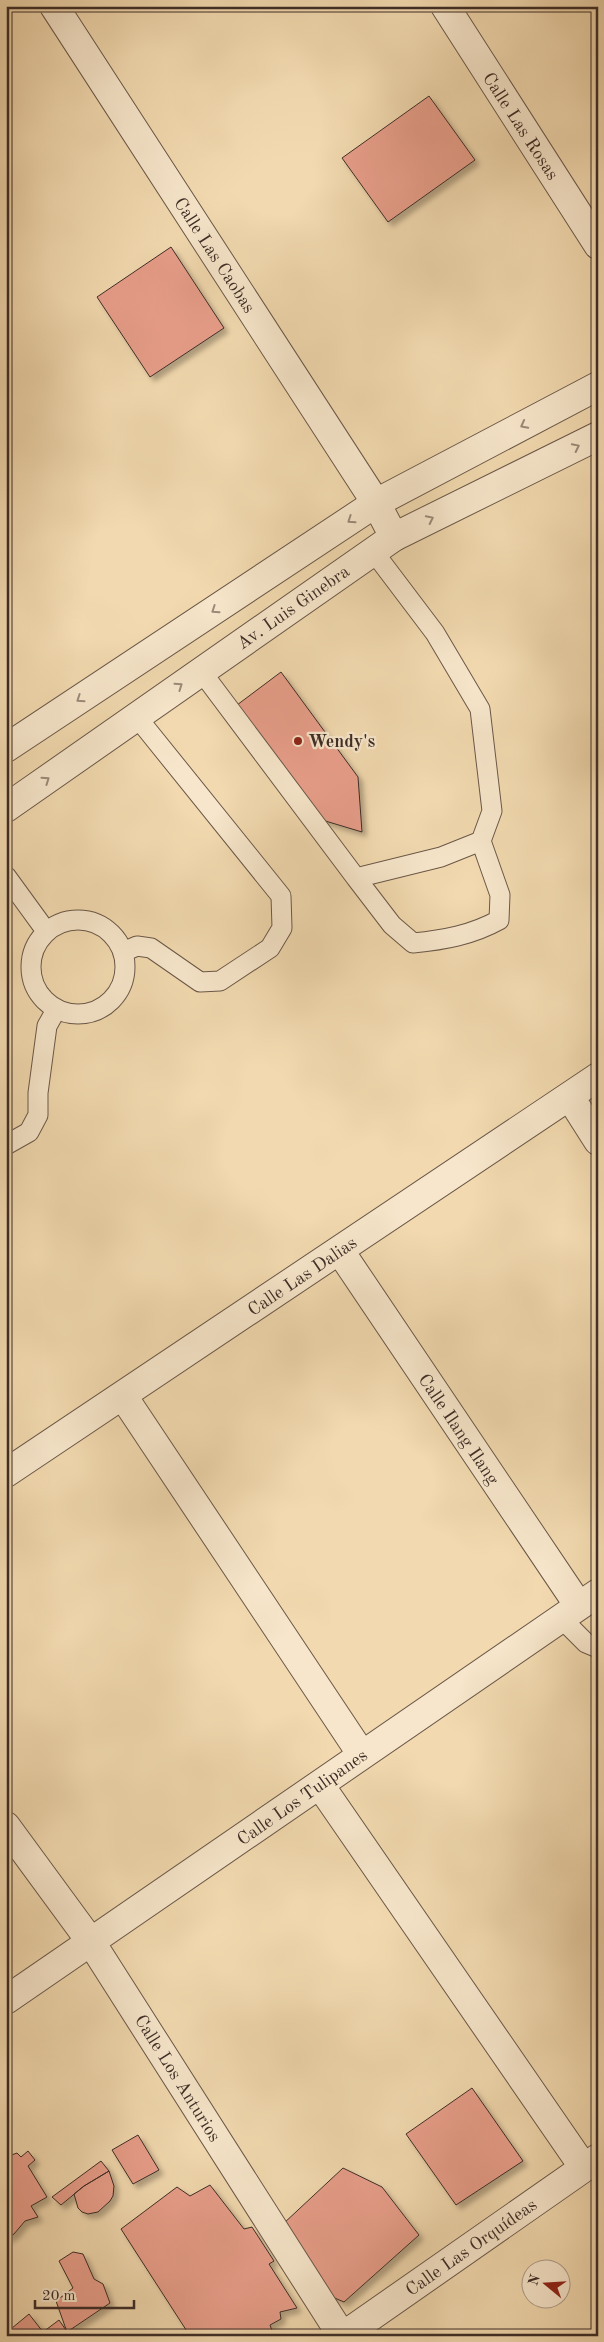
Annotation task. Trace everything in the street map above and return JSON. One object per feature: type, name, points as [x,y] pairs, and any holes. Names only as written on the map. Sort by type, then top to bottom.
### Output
[{"type":"street","name":"Calle Las Caobas","points":[[54,6],[376,503],[384,544]]},
{"type":"street","name":"Calle Las Rosas","points":[[445,6],[598,245]]},
{"type":"street","points":[[6,748],[376,503],[598,386]]},
{"type":"street","name":"Av. Luis Ginebra","points":[[6,808],[384,544],[598,436]]},
{"type":"street","name":"Calle Las Dalias","points":[[6,1474],[598,1077]]},
{"type":"street","points":[[570,1097],[598,1141]]},
{"type":"street","name":"Calle Ilang Ilang","points":[[340,1251],[579,1606]]},
{"type":"street","points":[[123,1396],[362,1755]]},
{"type":"street","name":"Calle Los Tulipanes","points":[[6,2000],[579,1606]]},
{"type":"street","points":[[320,1785],[591,2163]]},
{"type":"street","name":"Calle Los Anturios","points":[[6,1826],[92,1942],[343,2336]]},
{"type":"street","name":"Calle Las Orquídeas","points":[[343,2336],[591,2163]]},
{"type":"lane","points":[[201,671],[356,878],[392,924],[413,943],[438,941],[478,931],[499,920],[500,895],[481,842],[492,811],[480,709],[384,544]]},
{"type":"lane","points":[[124,952],[137,946],[151,948],[200,982],[220,981],[270,948],[282,928],[281,896],[136,716]]},
{"type":"lane","points":[[356,878],[442,857],[481,842]]},
{"type":"lane","points":[[6,876],[46,931]]},
{"type":"lane","points":[[81,919],[99,924],[114,935],[124,952],[126,971],[121,989],[109,1003],[93,1013],[74,1015],[56,1010],[41,999],[32,982],[30,964],[35,946],[46,931],[63,921],[81,919]]},
{"type":"lane","points":[[6,1145],[29,1132],[38,1114],[38,1093],[47,1026],[56,1010]]},
{"type":"lane","points":[[579,1606],[586,1643],[598,1648]]},
{"type":"building","points":[[429,96],[475,160],[388,222],[342,158]]},
{"type":"building","points":[[171,247],[224,328],[150,377],[97,297]]},
{"type":"building","name":"Wendy's","points":[[281,672],[358,777],[362,832],[322,820],[237,705]]},
{"type":"building","points":[[472,2088],[523,2161],[456,2205],[406,2134]]},
{"type":"building","points":[[138,2135],[159,2170],[133,2184],[112,2150]]},
{"type":"building","points":[[28,2151],[35,2160],[28,2166],[47,2197],[31,2206],[38,2217],[25,2221],[14,2234],[6,2239],[6,2157],[17,2153],[21,2157]]},
{"type":"building","points":[[101,2161],[109,2171],[84,2186],[61,2205],[52,2197]]},
{"type":"building","points":[[343,2168],[382,2187],[419,2235],[344,2302],[330,2296],[283,2224]]},
{"type":"building","points":[[109,2171],[114,2186],[113,2196],[110,2201],[98,2212],[88,2214],[82,2212],[78,2208],[74,2194]]},
{"type":"building","points":[[210,2185],[244,2229],[252,2227],[274,2261],[269,2264],[297,2308],[280,2312],[281,2319],[270,2325],[274,2336],[190,2336],[121,2229],[177,2187],[190,2196]]},
{"type":"building","points":[[73,2252],[83,2254],[94,2279],[103,2284],[110,2303],[67,2332],[56,2301],[73,2288],[59,2261]]},
{"type":"building","points":[[29,2314],[43,2332],[59,2320],[70,2336],[6,2336],[6,2333]]},
{"type":"place","name":"Wendy's","points":[[298,741]]}]
